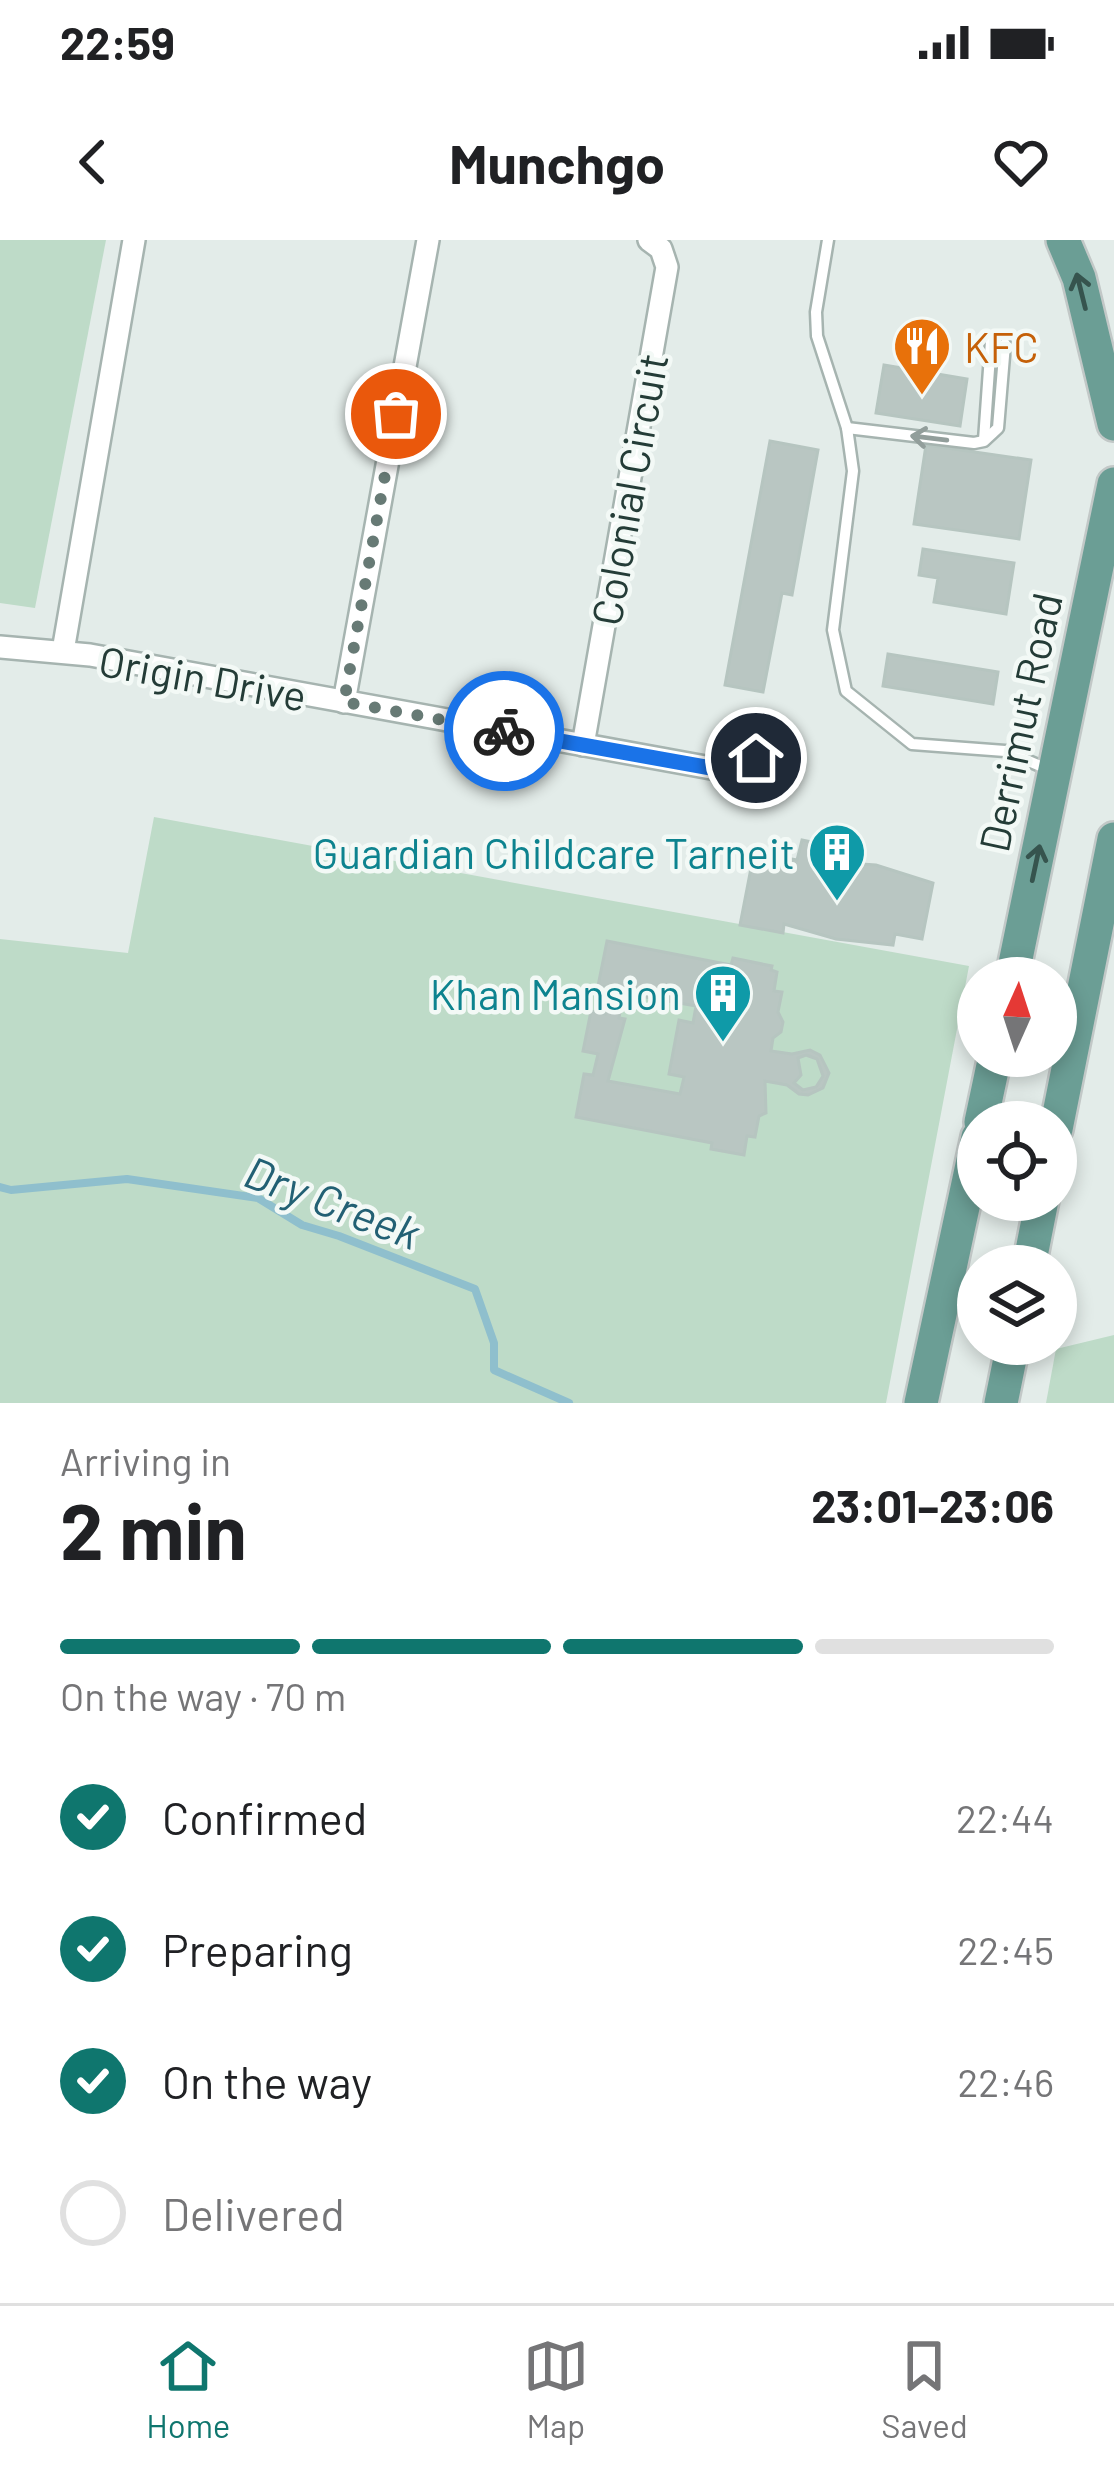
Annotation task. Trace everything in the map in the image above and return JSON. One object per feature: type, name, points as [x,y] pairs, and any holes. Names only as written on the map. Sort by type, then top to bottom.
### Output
[{"type":"main road","points":[[1063,240],[1079,278],[1114,424]]},
{"type":"main road","name":"Derrimut Road","points":[[1016,957],[1114,484]]},
{"type":"main road","points":[[1062,1101],[1114,839]]},
{"type":"main road","points":[[921,1403],[960,1221]]},
{"type":"main road","points":[[1001,1403],[1009,1365]]},
{"type":"street","points":[[63,651],[134,240]]},
{"type":"street","points":[[344,702],[428,240]]},
{"type":"street","name":"Colonial Circuit","points":[[584,745],[667,267],[661,249],[650,240]]},
{"type":"street","name":"Origin Drive","points":[[1,647],[63,651],[722,770],[756,758]]},
{"type":"lane","points":[[828,240],[816,313],[817,336],[847,428],[853,471],[833,630],[846,691],[912,744],[1005,751],[1054,772]]},
{"type":"lane","points":[[984,441],[991,341]]},
{"type":"lane","points":[[847,428],[984,441],[998,428],[1005,344]]},
{"type":"green space","points":[[0,240],[106,240],[35,608],[0,603]]},
{"type":"green space","points":[[154,817],[957,964],[957,1029],[886,1403],[0,1403],[0,939],[128,953]]},
{"type":"green space","points":[[1114,1335],[1114,1403],[1046,1403],[1053,1365],[1077,1365],[1077,1344]]},
{"type":"building","points":[[884,365],[967,379],[960,426],[876,413]]},
{"type":"building","points":[[770,441],[818,450],[792,595],[782,593],[763,692],[725,685]]},
{"type":"building","points":[[926,445],[1031,460],[1019,539],[914,524]]},
{"type":"building","points":[[923,549],[1014,563],[1006,614],[934,602],[938,578],[919,575]]},
{"type":"building","points":[[888,654],[998,672],[993,704],[883,686]]},
{"type":"building","name":"Guardian Childcare Tarneit","points":[[802,840],[821,844],[818,861],[876,865],[933,883],[922,939],[895,934],[893,945],[836,939],[784,924],[783,933],[740,925],[752,863],[773,867],[775,856],[797,860]]},
{"type":"building","name":"Khan Mansion","points":[[607,941],[731,965],[733,958],[772,966],[777,972],[774,991],[782,992],[778,1012],[783,1022],[771,1051],[810,1050],[820,1055],[829,1073],[823,1088],[799,1094],[787,1085],[765,1081],[766,1113],[759,1116],[755,1137],[747,1136],[744,1155],[711,1149],[712,1143],[576,1117],[584,1074],[593,1075],[598,1054],[583,1051],[591,1011],[605,1014],[610,988],[598,986]],"holes":[[[623,993],[696,1006],[693,1023],[679,1020],[669,1074],[684,1077],[680,1094],[608,1081],[625,1019],[619,1018]],[[798,1058],[817,1059],[823,1076],[816,1087],[803,1090],[794,1083],[801,1075]]]},
{"type":"waterway","name":"Dry Creek","points":[[0,1187],[11,1190],[127,1179],[258,1198],[302,1225],[475,1289],[494,1343],[494,1370],[569,1403]]},
{"type":"way so far","points":[[396,414],[344,702],[504,731]]},
{"type":"place","name":"KFC","points":[[922,397]]},
{"type":"place","name":"Guardian Childcare Tarneit","points":[[837,903]]},
{"type":"place","name":"Khan Mansion","points":[[723,1044]]},
{"type":"route","points":[[504,731],[722,770],[756,758]]}]
